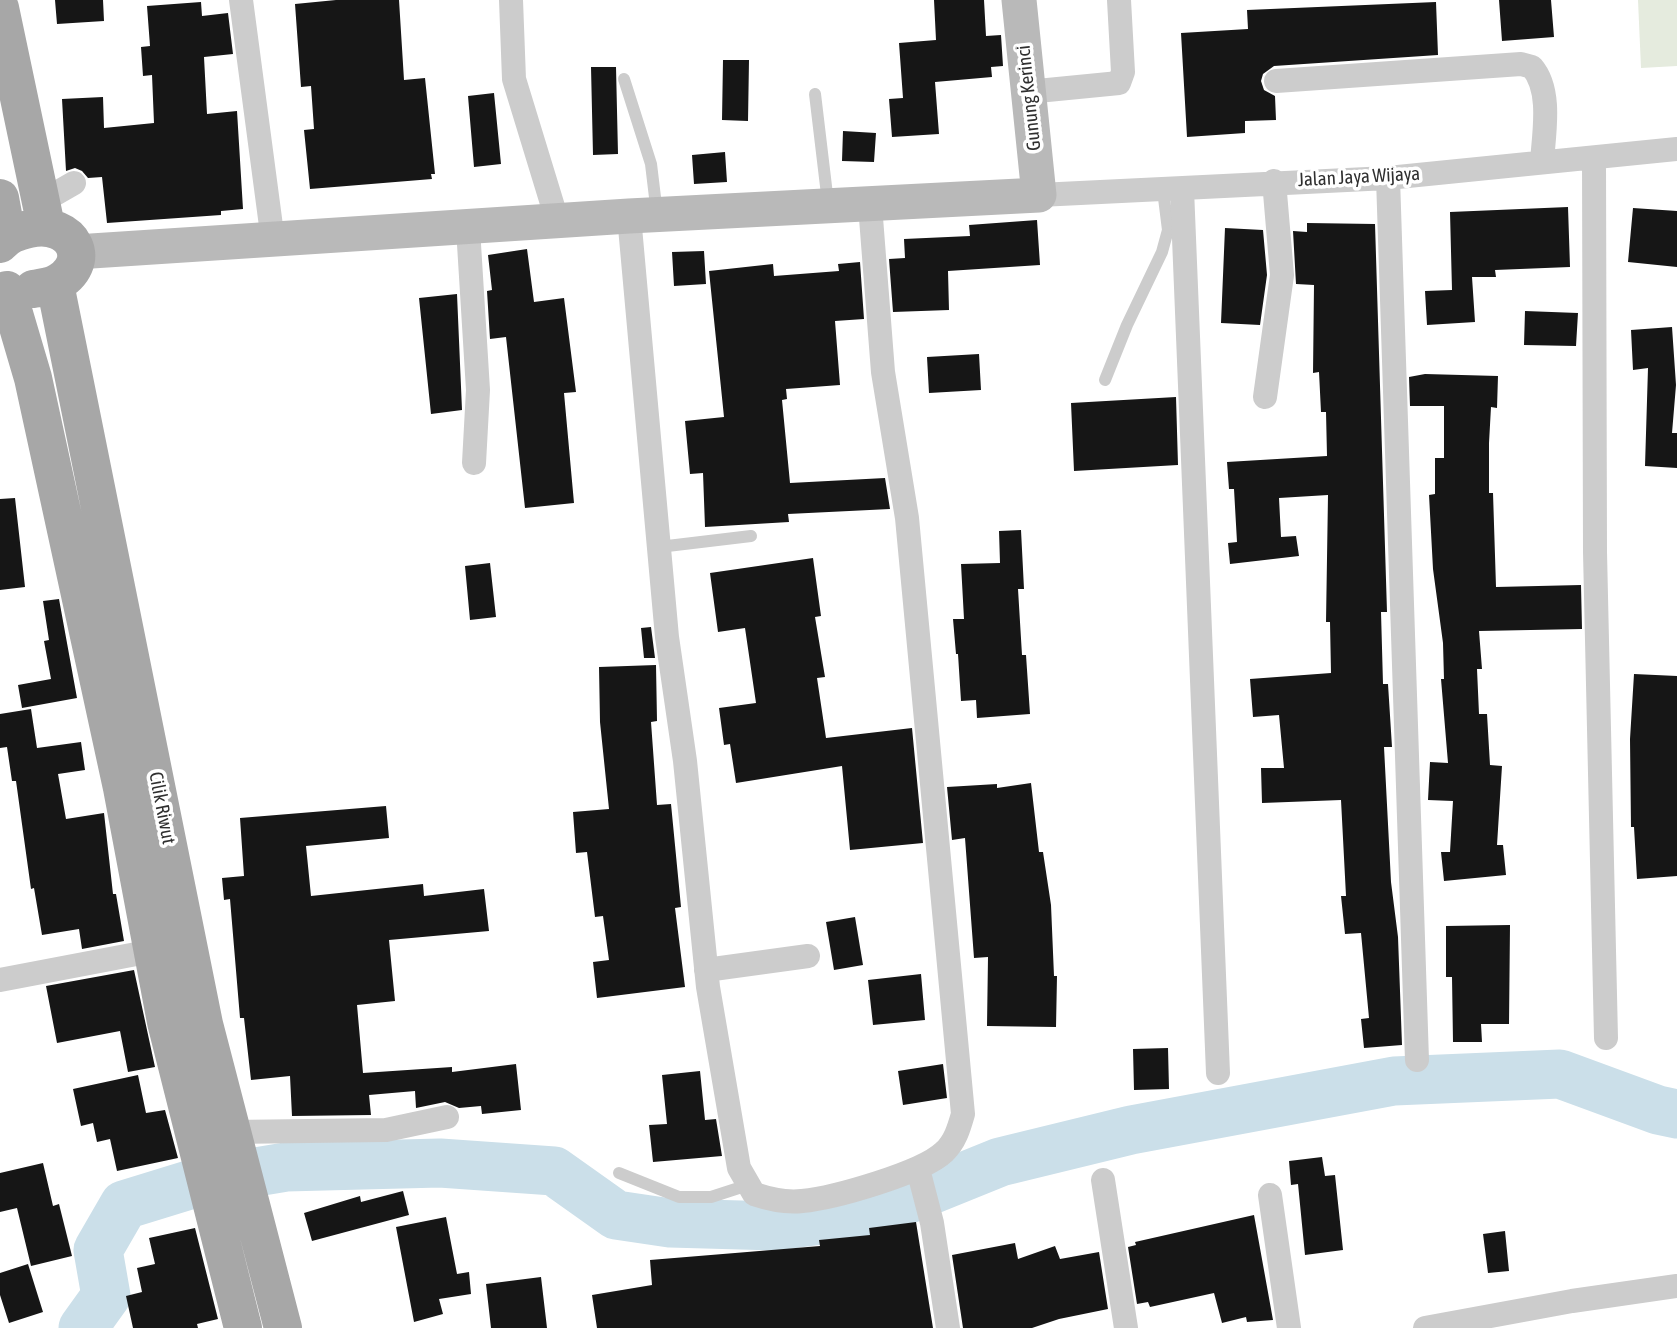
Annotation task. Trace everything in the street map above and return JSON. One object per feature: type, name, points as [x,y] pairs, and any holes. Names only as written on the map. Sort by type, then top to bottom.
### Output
[{"type":"main road","points":[[0,8],[44,214],[61,230],[76,252],[72,268],[55,284],[4,284]]},
{"type":"main road","points":[[0,198],[4,240],[44,214]]},
{"type":"main road","name":"Cilik Riwut","points":[[4,284],[33,378],[122,788],[152,951],[222,1147]]},
{"type":"main road","name":"Cilik Riwut","points":[[55,284],[204,1024],[222,1147],[238,1228],[243,1326]]},
{"type":"main road","points":[[134,856],[170,846]]},
{"type":"main road","name":"Cilik Riwut","points":[[238,1228],[281,1320]]},
{"type":"main road","points":[[243,1326],[281,1320]]},
{"type":"street","points":[[241,0],[273,242]]},
{"type":"street","points":[[511,0],[514,79],[558,223]]},
{"type":"street","name":"Gunung Kerinci","points":[[1019,0],[1039,195]]},
{"type":"street","points":[[1027,92],[1114,86],[1119,83],[1123,72],[1119,0]]},
{"type":"street","points":[[1276,81],[1521,64],[1532,67],[1541,81],[1545,118],[1542,162]]},
{"type":"street","name":"Jalan Jaya Wijaya","points":[[1039,195],[1274,181],[1388,178],[1677,149]]},
{"type":"street","points":[[1594,159],[1595,566],[1606,1038]]},
{"type":"street","points":[[1388,178],[1417,1060]]},
{"type":"street","points":[[1265,397],[1282,275],[1274,181]]},
{"type":"street","points":[[44,214],[74,183]]},
{"type":"street","points":[[1173,189],[1218,1073]]},
{"type":"street","points":[[76,252],[273,242],[643,216],[1039,195]]},
{"type":"street","points":[[643,216],[659,547],[667,637],[685,761],[706,970],[739,1168],[754,1194],[777,1201],[802,1202],[920,1176],[945,1152],[958,1132],[963,1114],[907,518],[883,372],[870,205]]},
{"type":"street","points":[[468,229],[478,390],[474,463]]},
{"type":"street","points":[[0,980],[152,951]]},
{"type":"street","points":[[706,970],[808,956]]},
{"type":"street","points":[[222,1147],[386,1130],[447,1117]]},
{"type":"street","points":[[920,1176],[932,1223],[947,1328]]},
{"type":"street","points":[[1103,1180],[1126,1328]]},
{"type":"street","points":[[1270,1195],[1289,1328]]},
{"type":"street","points":[[1425,1328],[1572,1301],[1677,1286]]},
{"type":"lane","points":[[624,79],[651,164],[643,216]]},
{"type":"lane","points":[[815,94],[828,207]]},
{"type":"lane","points":[[1105,380],[1127,325],[1162,252],[1168,230],[1173,189]]},
{"type":"lane","points":[[659,547],[751,536]]},
{"type":"lane","points":[[619,1173],[679,1196],[710,1198],[748,1185]]},
{"type":"shaded area","points":[[1638,0],[1677,0],[1677,66],[1641,68]]},
{"type":"building","points":[[55,0],[103,0],[104,21],[57,24]]},
{"type":"building","points":[[336,0],[399,0],[404,80],[425,78],[435,174],[431,174],[432,179],[310,189],[304,130],[314,129],[311,86],[301,87],[295,4]]},
{"type":"building","points":[[934,0],[984,0],[986,36],[1001,35],[1003,66],[991,67],[992,77],[935,82],[939,134],[892,137],[889,99],[903,98],[899,43],[936,40]]},
{"type":"building","points":[[1499,0],[1551,0],[1554,37],[1502,41]]},
{"type":"building","points":[[201,2],[202,16],[228,13],[233,54],[204,57],[207,114],[237,111],[243,209],[221,211],[221,215],[107,223],[102,177],[88,178],[75,168],[66,171],[62,99],[103,97],[104,128],[154,123],[152,75],[143,76],[141,47],[150,46],[147,6]]},
{"type":"building","points":[[1436,2],[1438,55],[1274,66],[1263,74],[1261,81],[1264,90],[1275,96],[1276,120],[1245,121],[1245,133],[1187,137],[1181,33],[1248,29],[1247,10]]},
{"type":"building","points":[[723,60],[749,60],[748,121],[722,120]]},
{"type":"building","points":[[591,67],[616,67],[618,154],[593,155]]},
{"type":"building","points":[[494,93],[501,164],[474,167],[468,96]]},
{"type":"building","points":[[843,131],[876,133],[874,162],[842,161]]},
{"type":"building","points":[[725,152],[727,182],[694,184],[692,155]]},
{"type":"building","points":[[1568,207],[1570,267],[1495,270],[1496,277],[1472,277],[1475,322],[1427,325],[1425,291],[1452,290],[1450,212]]},
{"type":"building","points":[[1633,208],[1677,211],[1677,267],[1628,262]]},
{"type":"building","points":[[1037,220],[1040,265],[948,271],[949,310],[893,312],[889,259],[905,258],[904,239],[970,236],[969,225]]},
{"type":"building","points":[[1307,223],[1375,224],[1387,612],[1381,612],[1383,684],[1388,684],[1392,747],[1384,747],[1391,882],[1398,937],[1402,1045],[1364,1048],[1361,1019],[1369,1018],[1361,933],[1345,934],[1341,896],[1346,896],[1341,800],[1262,803],[1261,768],[1284,768],[1279,715],[1253,717],[1250,679],[1331,673],[1330,622],[1326,622],[1328,495],[1279,498],[1281,537],[1296,536],[1299,556],[1230,564],[1228,543],[1237,542],[1234,489],[1229,489],[1227,462],[1327,456],[1326,412],[1321,412],[1319,372],[1313,373],[1314,285],[1296,284],[1293,231],[1307,232]]},
{"type":"building","points":[[1225,228],[1263,230],[1267,275],[1260,325],[1221,323]]},
{"type":"building","points":[[527,249],[534,302],[564,298],[576,392],[564,393],[574,503],[525,508],[506,337],[490,339],[487,291],[492,290],[488,255]]},
{"type":"building","points":[[704,251],[706,284],[674,286],[672,252]]},
{"type":"building","points":[[860,262],[864,319],[835,321],[840,385],[786,389],[787,399],[782,400],[790,483],[885,478],[890,509],[788,514],[789,522],[705,527],[703,473],[690,474],[685,421],[724,417],[709,271],[773,264],[774,276],[839,271],[838,264]]},
{"type":"building","points":[[457,294],[462,410],[431,414],[419,298]]},
{"type":"building","points":[[1525,311],[1578,313],[1576,346],[1524,345]]},
{"type":"building","points":[[1672,327],[1676,385],[1672,433],[1677,433],[1677,468],[1645,466],[1648,368],[1633,370],[1631,330]]},
{"type":"building","points":[[979,354],[981,390],[929,393],[927,357]]},
{"type":"building","points":[[1425,374],[1498,376],[1497,408],[1491,407],[1489,443],[1489,493],[1493,493],[1496,587],[1581,585],[1582,629],[1479,631],[1482,669],[1477,669],[1479,714],[1487,714],[1490,765],[1502,766],[1497,845],[1503,845],[1506,875],[1444,881],[1441,852],[1450,852],[1453,801],[1428,800],[1430,762],[1448,763],[1441,679],[1444,679],[1443,643],[1433,569],[1429,495],[1435,494],[1435,458],[1444,458],[1444,406],[1410,406],[1409,377]]},
{"type":"building","points":[[1176,397],[1178,465],[1074,471],[1071,403]]},
{"type":"building","points":[[15,498],[25,587],[0,590],[0,499]]},
{"type":"building","points":[[1021,530],[1024,589],[1018,589],[1022,655],[1026,655],[1030,714],[977,718],[976,700],[961,701],[956,654],[953,619],[964,619],[961,564],[1000,563],[999,531]]},
{"type":"building","points":[[813,558],[821,616],[815,617],[825,677],[817,678],[826,738],[912,728],[923,843],[850,850],[842,766],[736,783],[730,744],[724,745],[719,708],[756,703],[745,628],[718,632],[710,573]]},
{"type":"building","points":[[490,563],[496,617],[470,620],[465,566]]},
{"type":"building","points":[[59,599],[77,698],[22,708],[18,685],[51,679],[44,641],[49,640],[43,601]]},
{"type":"building","points":[[651,627],[655,658],[644,658],[641,628]]},
{"type":"building","points":[[656,665],[657,721],[651,722],[657,805],[671,804],[681,907],[675,908],[685,987],[597,998],[593,962],[609,960],[603,916],[595,917],[587,852],[576,853],[573,812],[609,809],[600,722],[599,667]]},
{"type":"building","points":[[1634,674],[1677,676],[1677,876],[1637,879],[1634,827],[1631,827],[1630,739]]},
{"type":"building","points":[[31,709],[37,748],[81,742],[85,770],[58,774],[66,819],[104,813],[113,894],[116,894],[124,941],[82,949],[79,929],[42,935],[34,888],[31,889],[16,781],[12,781],[7,747],[0,748],[0,714]]},
{"type":"building","points":[[1031,783],[1039,852],[1043,852],[1051,905],[1054,976],[1057,976],[1056,1027],[987,1026],[988,957],[974,958],[965,838],[952,840],[947,787],[997,784],[997,788]]},
{"type":"building","points":[[386,806],[389,838],[306,846],[311,896],[423,884],[424,896],[484,889],[489,931],[389,940],[395,1001],[357,1005],[363,1073],[452,1067],[452,1072],[516,1064],[521,1110],[482,1114],[481,1106],[459,1108],[445,1102],[416,1108],[415,1091],[369,1095],[371,1115],[292,1116],[290,1076],[251,1080],[244,1018],[240,1018],[230,899],[224,900],[222,878],[244,876],[240,818]]},
{"type":"building","points":[[855,917],[863,965],[834,970],[826,922]]},
{"type":"building","points":[[1510,925],[1509,1024],[1481,1024],[1482,1042],[1453,1042],[1452,977],[1446,977],[1446,926]]},
{"type":"building","points":[[134,970],[155,1067],[128,1072],[120,1031],[57,1043],[46,986]]},
{"type":"building","points":[[921,974],[925,1020],[873,1025],[868,980]]},
{"type":"building","points":[[1168,1048],[1169,1089],[1134,1090],[1133,1049]]},
{"type":"building","points":[[943,1064],[947,1098],[903,1105],[898,1071]]},
{"type":"building","points":[[700,1071],[705,1120],[716,1119],[722,1156],[653,1162],[649,1125],[667,1124],[662,1075]]},
{"type":"building","points":[[138,1075],[146,1113],[165,1110],[178,1158],[117,1171],[110,1139],[97,1142],[93,1123],[81,1126],[73,1089]]},
{"type":"building","points":[[1322,1157],[1325,1176],[1335,1175],[1343,1250],[1305,1255],[1298,1184],[1291,1185],[1289,1161]]},
{"type":"building","points":[[43,1163],[53,1206],[59,1204],[72,1256],[31,1266],[17,1208],[0,1212],[0,1173]]},
{"type":"building","points":[[403,1191],[409,1215],[312,1241],[304,1213],[360,1196],[361,1202]]},
{"type":"building","points":[[1254,1215],[1273,1320],[1247,1322],[1246,1317],[1222,1323],[1214,1293],[1150,1307],[1148,1302],[1137,1304],[1128,1247],[1136,1245],[1135,1242]]},
{"type":"building","points":[[446,1217],[457,1274],[469,1272],[471,1294],[439,1299],[443,1314],[414,1322],[396,1227]]},
{"type":"building","points":[[916,1222],[933,1328],[597,1328],[592,1295],[652,1285],[650,1260],[820,1246],[819,1240],[870,1235],[869,1228]]},
{"type":"building","points":[[195,1228],[218,1319],[197,1324],[198,1328],[133,1328],[126,1296],[142,1292],[137,1268],[155,1264],[149,1238]]},
{"type":"building","points":[[1505,1231],[1509,1271],[1488,1273],[1483,1234]]},
{"type":"building","points":[[1015,1243],[1018,1259],[1055,1246],[1060,1259],[1099,1252],[1108,1309],[1059,1319],[1032,1328],[963,1328],[952,1255]]},
{"type":"building","points":[[28,1264],[43,1312],[9,1323],[0,1295],[0,1273]]},
{"type":"building","points":[[541,1277],[547,1328],[491,1328],[486,1284]]},
{"type":"waterway","points":[[83,1328],[106,1296],[98,1250],[124,1205],[202,1181],[286,1167],[440,1163],[554,1171],[616,1215],[670,1223],[776,1226],[874,1213],[1000,1162],[1131,1130],[1394,1081],[1560,1074],[1658,1110],[1677,1114]]}]
